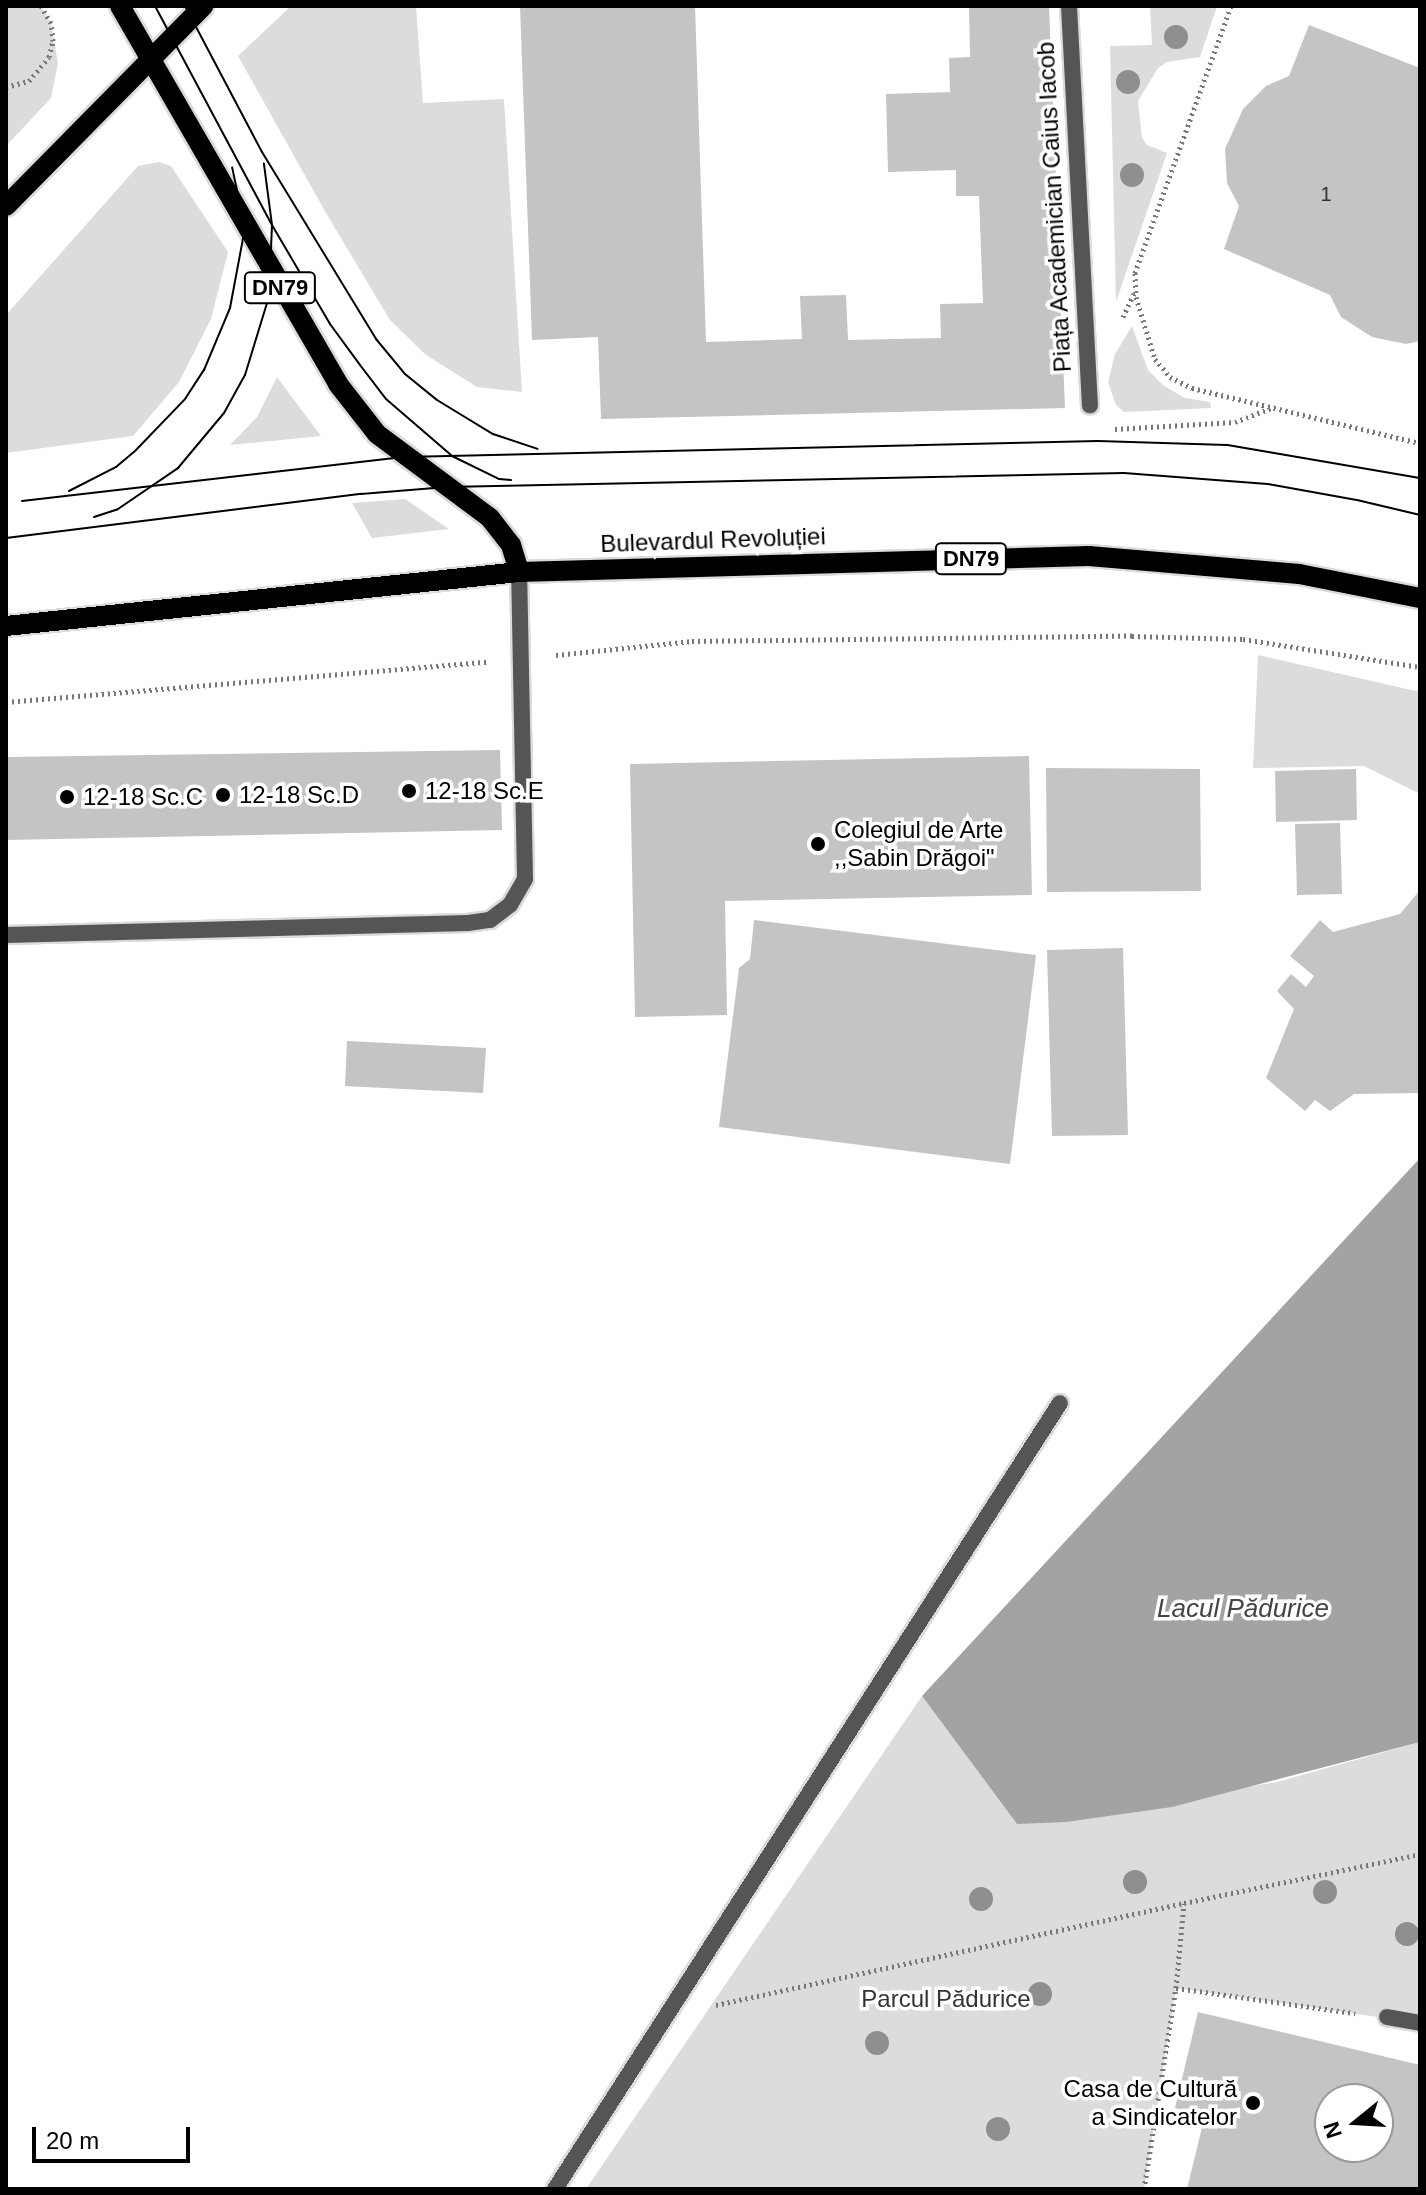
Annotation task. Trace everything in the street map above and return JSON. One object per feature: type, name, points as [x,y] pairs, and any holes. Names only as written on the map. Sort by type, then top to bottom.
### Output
[{"type":"main road","name":"DN79","points":[[120,6],[338,384],[377,434],[490,518],[511,545],[519,572]]},
{"type":"main road","points":[[6,206],[203,6]]},
{"type":"main road","name":"Bulevardul Revoluției","points":[[6,626],[519,572],[1089,556],[1299,574],[1420,598]]},
{"type":"lane","name":"Piața Academician Caius Iacob","points":[[1069,6],[1090,405]]},
{"type":"lane","points":[[6,935],[490,920],[510,905],[525,879],[519,572]]},
{"type":"lane","points":[[555,2189],[1060,1403]]},
{"type":"lane","points":[[1387,2017],[1420,2023]]},
{"type":"path","points":[[6,87],[29,81],[49,57],[53,41],[51,23],[41,6]]},
{"type":"path","points":[[1231,6],[1160,195],[1135,273],[1135,291],[1155,359],[1170,377],[1192,388],[1420,443]]},
{"type":"path","points":[[1090,405],[1098,424],[1105,429],[1235,422],[1275,407]]},
{"type":"path","points":[[6,702],[521,659],[692,641],[1132,636],[1243,639],[1420,667]]},
{"type":"path","points":[[665,2016],[1420,1854]]},
{"type":"path","points":[[1144,2189],[1176,1988],[1184,1903]]},
{"type":"path","points":[[1176,1988],[1387,2017]]},
{"type":"green space","points":[[6,6],[41,6],[51,23],[58,63],[51,98],[6,146]]},
{"type":"green space","points":[[291,6],[416,6],[423,103],[504,99],[522,392],[477,387],[426,355],[390,320],[238,56]]},
{"type":"green space","points":[[1150,6],[1217,6],[1200,57],[1167,62],[1158,68],[1138,101],[1142,138],[1147,145],[1167,153],[1116,302],[1110,46],[1152,45]]},
{"type":"green space","points":[[159,162],[171,166],[228,252],[211,319],[179,382],[133,436],[6,453],[6,315],[138,166]]},
{"type":"green space","points":[[1132,326],[1148,370],[1164,386],[1185,398],[1210,402],[1211,408],[1124,412],[1116,405],[1108,382],[1115,354]]},
{"type":"green space","points":[[277,377],[321,436],[230,445],[257,417]]},
{"type":"green space","points":[[405,499],[449,529],[372,538],[352,503]]},
{"type":"green space","points":[[1258,655],[1420,692],[1420,794],[1364,766],[1253,768]]},
{"type":"green space","name":"Parcul Pădurice","points":[[922,1696],[1017,1824],[1277,1782],[1420,1742],[1420,2023],[1176,1988],[1144,2189],[586,2189]]},
{"type":"water","name":"Lacul Pădurice","points":[[1420,1158],[1420,1742],[1172,1807],[1066,1822],[1017,1824],[922,1696]]},
{"type":"building","points":[[520,6],[695,6],[706,342],[802,339],[800,296],[846,295],[848,340],[941,338],[940,304],[983,303],[979,196],[956,196],[956,170],[888,172],[886,94],[950,92],[949,58],[970,57],[969,6],[1049,6],[1065,408],[601,419],[598,337],[532,340]]},
{"type":"building","points":[[1309,25],[1420,68],[1420,341],[1406,344],[1372,337],[1341,317],[1330,295],[1224,249],[1239,206],[1227,183],[1225,149],[1243,109],[1266,86],[1289,76]]},
{"type":"building","points":[[500,750],[502,830],[6,840],[6,757]]},
{"type":"building","points":[[1029,756],[1032,895],[725,901],[727,1015],[635,1017],[630,764]]},
{"type":"building","points":[[1046,768],[1200,769],[1201,891],[1047,892]]},
{"type":"building","points":[[1356,769],[1357,820],[1276,822],[1275,771]]},
{"type":"building","points":[[1340,823],[1342,894],[1297,895],[1295,824]]},
{"type":"building","points":[[1420,890],[1420,1093],[1354,1094],[1330,1111],[1315,1100],[1305,1111],[1266,1078],[1294,1009],[1277,991],[1291,974],[1306,987],[1314,976],[1290,956],[1320,920],[1333,932],[1400,914]]},
{"type":"building","points":[[754,920],[1036,955],[1010,1164],[719,1127],[739,968],[750,959]]},
{"type":"building","points":[[1123,948],[1128,1135],[1052,1136],[1047,950]]},
{"type":"building","points":[[347,1041],[486,1048],[483,1093],[345,1086]]},
{"type":"building","name":"Casa de Cultură a Sindicatelor","points":[[1198,2012],[1420,2065],[1420,2189],[1187,2189],[1205,2115],[1175,2108]]},
{"type":"tram line","points":[[155,6],[272,225],[330,324],[360,365],[386,399],[452,456],[499,479],[511,480]]},
{"type":"tram line","points":[[185,6],[262,152],[376,339],[405,374],[437,400],[493,434],[538,449]]},
{"type":"tram line","points":[[94,517],[118,509],[178,468],[224,413],[245,375],[267,303],[270,271],[272,225],[264,164]]},
{"type":"tram line","points":[[69,491],[116,467],[136,450],[185,399],[204,370],[230,308],[245,228],[232,167]]},
{"type":"tram line","points":[[22,501],[405,457],[1098,441],[1227,445],[1420,478]]},
{"type":"tram line","points":[[6,538],[361,494],[447,487],[1124,473],[1268,484],[1420,515]]},
{"type":"place","name":"12-18 Sc.E","points":[[409,791]]},
{"type":"place","name":"12-18 Sc.D","points":[[223,795]]},
{"type":"place","name":"12-18 Sc.C","points":[[67,797]]},
{"type":"place","name":"Colegiul de Arte ,,Sabin Drăgoi\"","points":[[818,844]]},
{"type":"place","name":"Casa de Cultură a Sindicatelor","points":[[1253,2103]]}]
